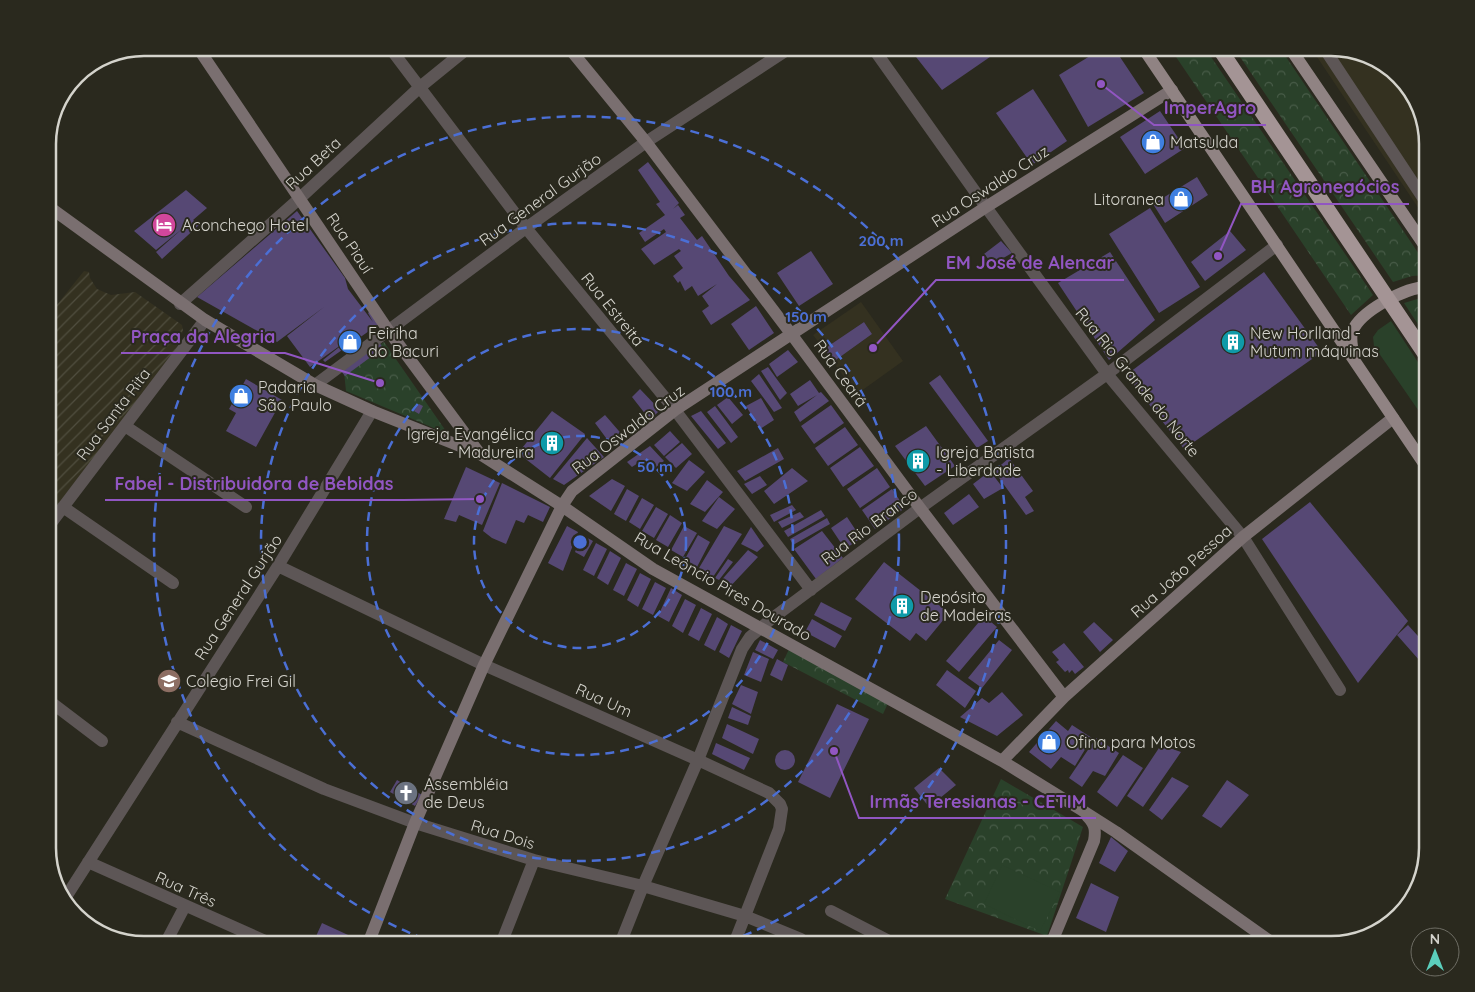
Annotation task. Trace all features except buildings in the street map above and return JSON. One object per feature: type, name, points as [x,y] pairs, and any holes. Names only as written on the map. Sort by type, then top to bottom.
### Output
[{"type":"highway","points":[[1224,56],[1419,344]]},
{"type":"main road","points":[[1149,56],[1419,455]]},
{"type":"main road","points":[[1295,56],[1419,236]]},
{"type":"main road","points":[[1354,359],[1351,342],[1353,332],[1365,315],[1389,300],[1419,288]]},
{"type":"street","name":"Rua Piauí","points":[[204,56],[388,330],[480,454]]},
{"type":"street","name":"Rua Estreita","points":[[396,56],[526,228],[675,410],[811,590]]},
{"type":"street","name":"Rua Beta","points":[[180,304],[300,198],[420,87],[458,56]]},
{"type":"street","name":"Rua Ceará","points":[[575,56],[646,142],[1064,697]]},
{"type":"street","name":"Rua General Gurjão","points":[[315,385],[526,228],[646,142],[778,56]]},
{"type":"street","name":"Rua Rio Grande do Norte","points":[[879,56],[1107,374],[1243,537],[1340,690]]},
{"type":"street","points":[[1329,56],[1419,190]]},
{"type":"street","name":"Rua Oswaldo Cruz","points":[[371,936],[415,823],[484,665],[562,506],[572,492],[675,410],[1172,90]]},
{"type":"street","name":"Rua Leôncio Pires Dourado","points":[[56,213],[180,304],[315,385],[372,411],[480,454],[562,506],[653,569],[1002,761],[1116,832],[1263,936]]},
{"type":"street","name":"Rua Rio Branco","points":[[623,936],[698,760],[742,650],[750,637],[760,627],[920,508],[1107,374],[1277,245]]},
{"type":"street","name":"Rua Santa Rita","points":[[56,516],[205,320]]},
{"type":"street","name":"Rua General Gurjão","points":[[69,893],[278,566],[372,411]]},
{"type":"street","name":"Rua João Pessoa","points":[[1002,761],[1064,697],[1243,537],[1393,418]]},
{"type":"street","points":[[125,426],[246,507]]},
{"type":"street","points":[[63,507],[173,583]]},
{"type":"street","name":"Rua Um","points":[[278,566],[484,665],[769,793],[780,804],[782,809],[779,829],[737,936]]},
{"type":"street","points":[[56,706],[102,741]]},
{"type":"street","name":"Rua Dois","points":[[177,722],[324,789],[415,823],[534,860],[643,886],[745,916],[794,936]]},
{"type":"street","points":[[1053,936],[1094,841],[1094,825],[1080,809]]},
{"type":"street","points":[[504,936],[534,860]]},
{"type":"street","name":"Rua Três","points":[[88,862],[253,936]]},
{"type":"street","points":[[169,936],[184,906]]},
{"type":"street","points":[[831,911],[879,936]]},
{"type":"shaded area","points":[[1316,56],[1348,58],[1370,65],[1389,78],[1401,91],[1412,111],[1418,133],[1419,209]]},
{"type":"shaded area","points":[[84,271],[89,272],[90,278],[97,289],[111,295],[135,292],[182,325],[183,330],[181,339],[168,362],[56,507],[56,306]]},
{"type":"shaded area","points":[[861,302],[903,361],[857,394],[833,362],[872,334],[864,322],[824,349],[813,335]]},
{"type":"green space","points":[[1175,56],[1210,56],[1373,295],[1351,315]]},
{"type":"green space","points":[[1239,56],[1285,56],[1419,254],[1419,276],[1393,282]]},
{"type":"green space","points":[[1419,298],[1419,326],[1404,303]]},
{"type":"green space","points":[[1391,321],[1419,364],[1419,411],[1374,346],[1373,337],[1378,330]]},
{"type":"green space","points":[[384,342],[448,434],[346,391],[344,372]]},
{"type":"green space","points":[[790,647],[889,701],[883,714],[783,662]]},
{"type":"green space","points":[[1001,779],[1083,827],[1047,936],[945,899]]},
{"type":"green space","points":[[1002,865],[1060,892],[1040,931],[984,904]]},
{"type":"place","name":"ImperAgro","points":[[1101,84]]},
{"type":"place","name":"Matsulda","points":[[1153,142]]},
{"type":"place","name":"Litoranea","points":[[1181,199]]},
{"type":"place","name":"Aconchego Hotel","points":[[164,225]]},
{"type":"place","name":"BH Agronegócios","points":[[1218,256]]},
{"type":"place","name":"Feiriha do Bacuri","points":[[350,342]]},
{"type":"place","name":"New Horlland - Mutum máquinas","points":[[1233,342]]},
{"type":"place","name":"EM José de Alencar","points":[[873,348]]},
{"type":"place","name":"Praça da Alegria","points":[[380,383]]},
{"type":"place","name":"Padaria São Paulo","points":[[241,396]]},
{"type":"place","name":"Igreja Evangélica - Madureira","points":[[552,443]]},
{"type":"place","name":"Igreja Batista - Liberdade","points":[[918,461]]},
{"type":"place","name":"Fabel - Distribuidora de Bebidas","points":[[480,499]]},
{"type":"place","name":"Depósito de Madeiras","points":[[902,606]]},
{"type":"place","name":"Colegio Frei Gil","points":[[169,681]]},
{"type":"place","name":"Ofina para Motos","points":[[1049,742]]},
{"type":"place","name":"Irmãs Teresianas - CETIM","points":[[834,751]]},
{"type":"place","name":"Assembléia de Deus","points":[[406,793]]}]
